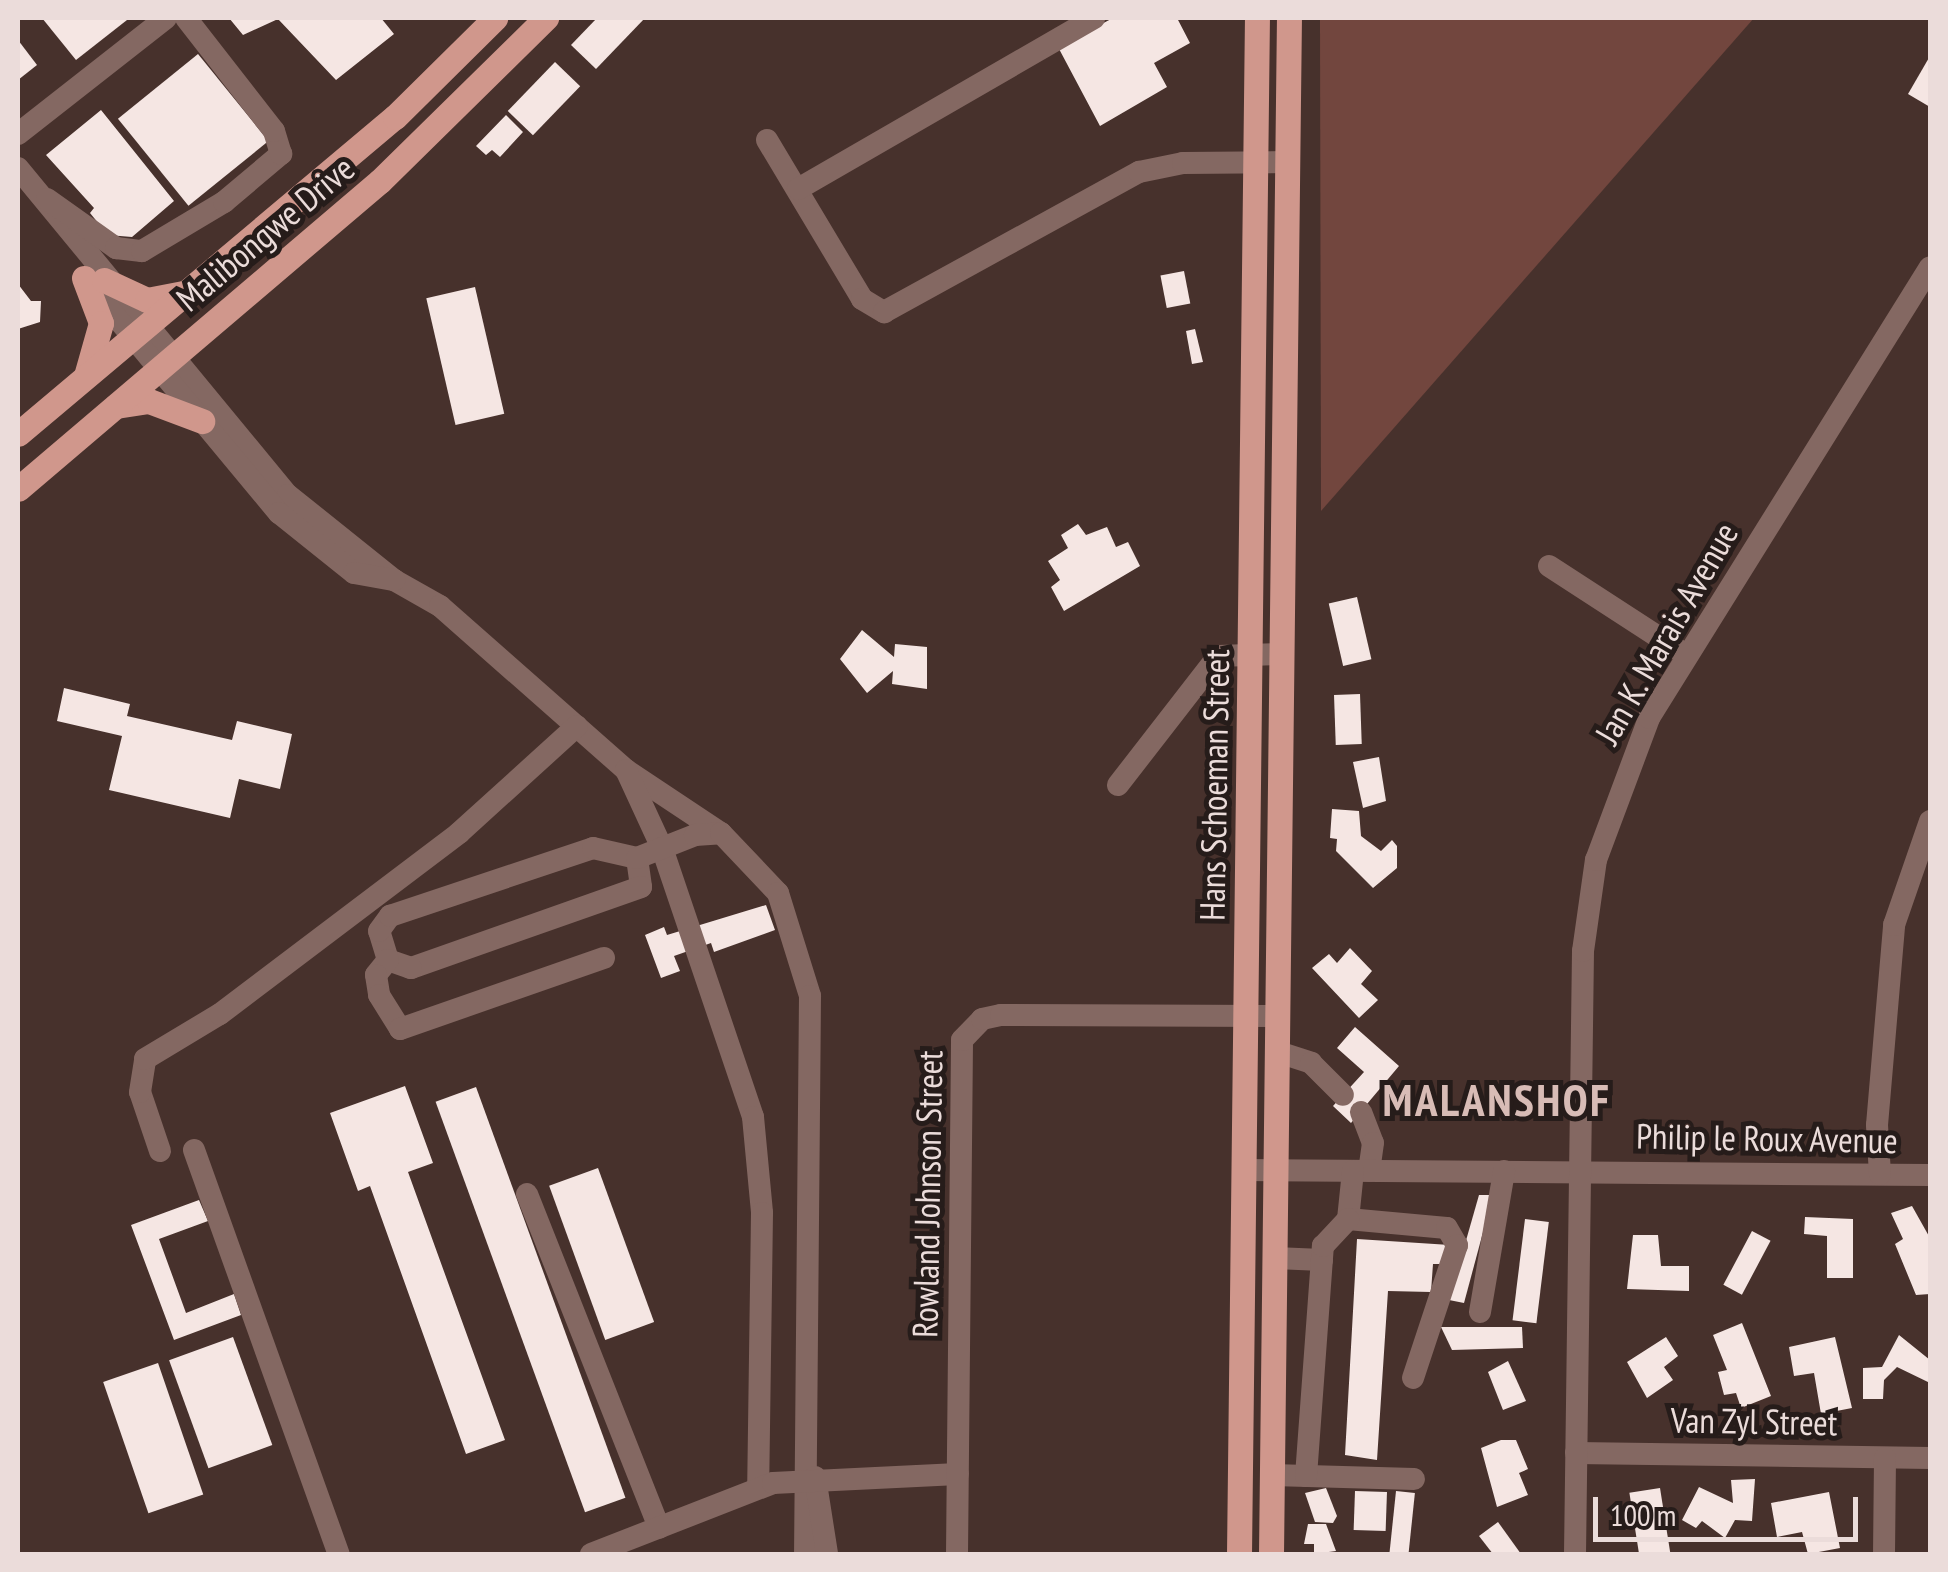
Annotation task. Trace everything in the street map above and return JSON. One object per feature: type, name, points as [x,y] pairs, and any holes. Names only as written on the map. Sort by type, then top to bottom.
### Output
[{"type":"main road","name":"Malibongwe Drive","points":[[18,434],[395,117],[495,18]]},
{"type":"main road","name":"Malibongwe Drive","points":[[18,490],[380,181],[546,18]]},
{"type":"main road","name":"Hans Schoeman Street","points":[[1239,1554],[1252,653],[1256,18]]},
{"type":"main road","name":"Hans Schoeman Street","points":[[1271,1554],[1290,18]]},
{"type":"main road","points":[[94,279],[147,300],[187,292]]},
{"type":"main road","points":[[84,381],[101,323],[94,279]]},
{"type":"main road","points":[[116,406],[149,401],[202,421]]},
{"type":"street","points":[[18,134],[165,18]]},
{"type":"street","points":[[28,199],[116,248],[142,251],[224,202],[281,154],[274,131],[186,18]]},
{"type":"street","points":[[798,189],[1094,18]]},
{"type":"street","points":[[767,140],[862,299],[884,312],[1140,172],[1183,163],[1288,162]]},
{"type":"street","points":[[18,168],[28,199],[138,333],[288,495],[394,580],[440,606],[626,770],[721,833],[778,893],[810,996],[809,1470],[804,1554]]},
{"type":"street","name":"Jan K. Marais Avenue","points":[[1575,1554],[1586,904],[1631,758],[1686,655],[1930,267]]},
{"type":"street","points":[[165,363],[202,421],[317,547],[354,572],[394,580]]},
{"type":"street","points":[[1549,566],[1686,655]]},
{"type":"street","points":[[1118,785],[1212,661],[1224,653],[1282,654]]},
{"type":"street","points":[[160,1151],[140,1092],[145,1060],[220,1014],[459,833],[577,726]]},
{"type":"street","points":[[626,770],[662,848],[740,1067],[757,1140],[758,1486]]},
{"type":"street","points":[[1880,1174],[1877,1125],[1894,926],[1930,820]]},
{"type":"street","points":[[388,960],[379,931],[390,916],[593,848],[637,858],[721,833]]},
{"type":"street","points":[[388,960],[411,968],[641,887],[646,882],[637,858]]},
{"type":"street","points":[[388,960],[376,975],[379,995],[400,1029],[604,958]]},
{"type":"street","name":"Rowland Johnson Street","points":[[957,1554],[958,1051],[969,1029],[1001,1015],[1278,1016]]},
{"type":"street","points":[[1278,1052],[1310,1063],[1343,1095]]},
{"type":"street","points":[[1306,1476],[1322,1260],[1328,1234],[1348,1219],[1372,1134],[1360,1112]]},
{"type":"street","points":[[194,1150],[340,1554]]},
{"type":"street","name":"Philip le Roux Avenue","points":[[1242,1170],[1930,1175]]},
{"type":"street","points":[[1480,1312],[1504,1171]]},
{"type":"street","points":[[527,1194],[660,1528]]},
{"type":"street","points":[[1348,1219],[1446,1228],[1454,1236],[1456,1255],[1413,1378]]},
{"type":"street","points":[[1274,1258],[1322,1260]]},
{"type":"street","name":"Van Zyl Street","points":[[1576,1453],[1930,1458]]},
{"type":"street","points":[[1884,1554],[1886,1458]]},
{"type":"street","points":[[809,1470],[828,1554]]},
{"type":"street","points":[[590,1554],[758,1486],[809,1470],[958,1474]]},
{"type":"street","points":[[1272,1475],[1414,1478]]},
{"type":"shaded area","points":[[1320,18],[1754,18],[1321,511]]},
{"type":"building","points":[[42,18],[125,18],[127,20],[76,60]]},
{"type":"building","points":[[229,18],[381,18],[394,34],[336,80],[278,19],[243,35]]},
{"type":"building","points":[[597,18],[645,18],[596,69],[571,45]]},
{"type":"building","points":[[1113,18],[1177,18],[1190,43],[1154,63],[1167,87],[1100,126],[1058,47]]},
{"type":"building","points":[[18,40],[37,65],[18,80]]},
{"type":"building","points":[[198,54],[268,141],[188,206],[118,119]]},
{"type":"building","points":[[1930,56],[1930,107],[1908,94]]},
{"type":"building","points":[[555,62],[580,86],[533,135],[508,111]]},
{"type":"building","points":[[101,110],[174,201],[132,237],[108,235],[90,213],[94,208],[46,155]]},
{"type":"building","points":[[506,115],[523,132],[500,157],[492,150],[486,155],[476,146]]},
{"type":"building","points":[[1184,271],[1190,303],[1167,308],[1160,276]]},
{"type":"building","points":[[18,284],[31,301],[41,301],[40,322],[18,329]]},
{"type":"building","points":[[475,287],[504,414],[456,425],[426,298]]},
{"type":"building","points":[[1195,329],[1203,362],[1192,364],[1186,331]]},
{"type":"building","points":[[1078,524],[1086,535],[1107,527],[1116,547],[1128,542],[1140,566],[1064,611],[1051,587],[1060,580],[1048,561],[1068,548],[1061,535]]},
{"type":"building","points":[[1357,597],[1371,659],[1343,666],[1329,604]]},
{"type":"building","points":[[862,630],[894,657],[895,644],[927,647],[927,689],[892,684],[893,671],[867,693],[840,659]]},
{"type":"building","points":[[64,688],[130,704],[127,716],[232,740],[237,721],[292,734],[280,789],[239,779],[230,818],[109,790],[122,736],[57,721]]},
{"type":"building","points":[[1360,694],[1362,744],[1336,745],[1334,695]]},
{"type":"building","points":[[1379,757],[1386,801],[1363,808],[1353,762]]},
{"type":"building","points":[[1332,809],[1359,811],[1361,836],[1381,851],[1392,840],[1397,846],[1397,868],[1373,888],[1336,851],[1337,839],[1330,838]]},
{"type":"building","points":[[766,905],[775,930],[714,952],[711,943],[674,956],[680,971],[661,978],[645,935],[664,927],[667,935]]},
{"type":"building","points":[[1350,948],[1372,971],[1361,984],[1378,1000],[1359,1018],[1312,968],[1329,954],[1337,963]]},
{"type":"building","points":[[1355,1027],[1399,1066],[1351,1123],[1333,1106],[1364,1072],[1337,1048]]},
{"type":"building","points":[[405,1086],[433,1163],[408,1172],[505,1440],[466,1454],[370,1186],[358,1191],[330,1113]]},
{"type":"building","points":[[476,1087],[625,1498],[585,1512],[436,1102]]},
{"type":"building","points":[[598,1168],[654,1322],[605,1340],[549,1186]]},
{"type":"building","points":[[1479,1195],[1493,1195],[1464,1303],[1449,1300]]},
{"type":"building","points":[[199,1200],[208,1221],[159,1239],[186,1313],[234,1294],[241,1315],[174,1340],[131,1225]]},
{"type":"building","points":[[1912,1206],[1930,1238],[1930,1294],[1916,1295],[1895,1244],[1903,1239],[1891,1213]]},
{"type":"building","points":[[1805,1217],[1853,1219],[1853,1278],[1827,1278],[1827,1236],[1804,1234]]},
{"type":"building","points":[[1525,1219],[1549,1222],[1536,1323],[1513,1320]]},
{"type":"building","points":[[1752,1231],[1771,1241],[1742,1295],[1723,1285]]},
{"type":"building","points":[[1633,1235],[1658,1235],[1661,1266],[1689,1266],[1689,1291],[1627,1289]]},
{"type":"building","points":[[1357,1239],[1450,1245],[1448,1264],[1433,1264],[1431,1292],[1388,1291],[1377,1460],[1345,1455]]},
{"type":"building","points":[[1742,1323],[1771,1396],[1741,1408],[1736,1393],[1724,1395],[1718,1372],[1727,1370],[1713,1335]]},
{"type":"building","points":[[1441,1327],[1522,1327],[1523,1348],[1452,1350]]},
{"type":"building","points":[[1899,1335],[1930,1360],[1930,1383],[1897,1367],[1884,1380],[1883,1399],[1863,1399],[1863,1368],[1882,1367]]},
{"type":"building","points":[[233,1337],[272,1445],[208,1468],[169,1360]]},
{"type":"building","points":[[1666,1337],[1678,1356],[1664,1367],[1673,1380],[1647,1398],[1627,1362]]},
{"type":"building","points":[[1835,1337],[1852,1408],[1821,1414],[1814,1373],[1794,1376],[1789,1347]]},
{"type":"building","points":[[1508,1361],[1526,1401],[1503,1410],[1488,1372]]},
{"type":"building","points":[[158,1363],[203,1494],[148,1513],[103,1382]]},
{"type":"building","points":[[1501,1440],[1516,1440],[1528,1469],[1519,1473],[1528,1495],[1497,1507],[1481,1448]]},
{"type":"building","points":[[1755,1479],[1752,1521],[1735,1520],[1725,1538],[1702,1521],[1696,1528],[1682,1520],[1699,1487],[1733,1503],[1731,1480]]},
{"type":"building","points":[[1326,1488],[1337,1516],[1333,1523],[1315,1522],[1305,1493]]},
{"type":"building","points":[[1660,1488],[1670,1554],[1639,1554],[1629,1493]]},
{"type":"building","points":[[1355,1491],[1387,1492],[1386,1531],[1354,1530]]},
{"type":"building","points":[[1396,1491],[1415,1493],[1408,1554],[1389,1554]]},
{"type":"building","points":[[1829,1492],[1840,1548],[1808,1554],[1802,1532],[1777,1537],[1771,1503]]},
{"type":"building","points":[[1498,1522],[1521,1554],[1493,1554],[1479,1536]]},
{"type":"building","points":[[1308,1524],[1326,1524],[1336,1551],[1314,1554],[1314,1544],[1304,1544]]},
{"type":"district","name":"MALANSHOF","points":[[1497,1100]]}]
